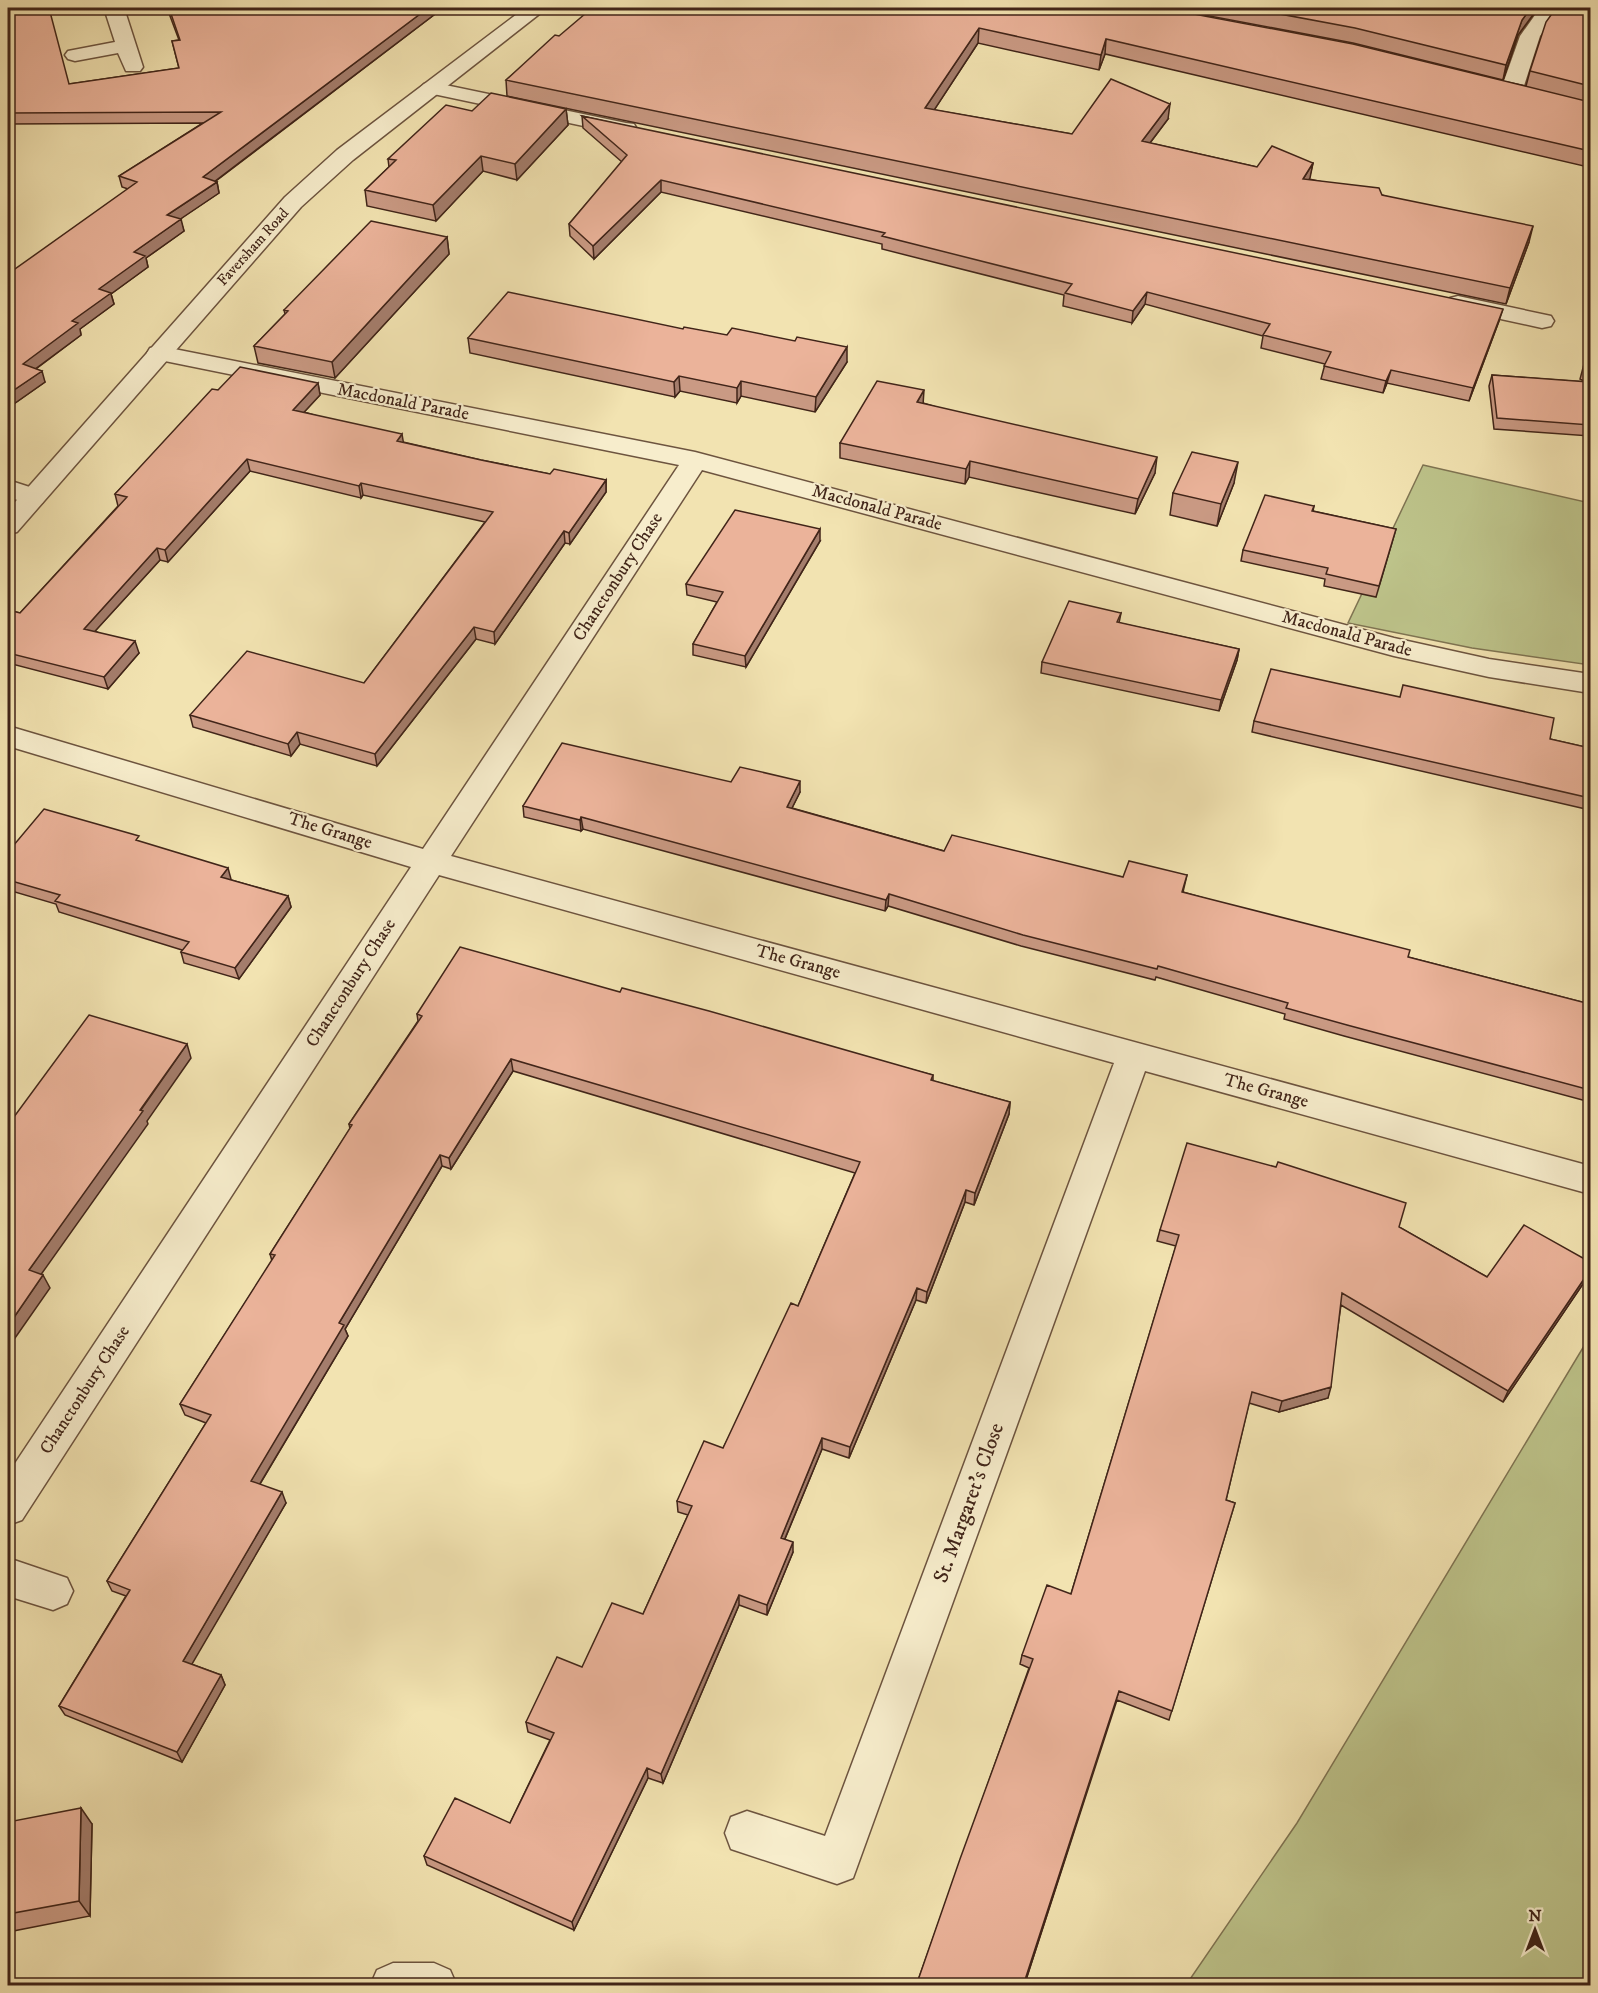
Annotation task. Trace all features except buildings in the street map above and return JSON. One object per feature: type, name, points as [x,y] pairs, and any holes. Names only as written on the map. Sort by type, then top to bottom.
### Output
[{"type":"street","points":[[114,8],[133,68]]},
{"type":"street","name":"Faversham Road","points":[[8,526],[293,202],[345,155],[537,8]]},
{"type":"street","points":[[1511,92],[1530,36],[1550,8]]},
{"type":"street","points":[[75,55],[126,46]]},
{"type":"street","points":[[1488,86],[1533,98]]},
{"type":"street","points":[[432,88],[642,132]]},
{"type":"street","points":[[1437,299],[1542,321]]},
{"type":"street","name":"Macdonald Parade","points":[[159,353],[695,460],[1394,647],[1489,668],[1590,682]]},
{"type":"street","name":"Chanctonbury Chase","points":[[8,1507],[695,460]]},
{"type":"street","points":[[8,488],[33,497]]},
{"type":"street","name":"The Grange","points":[[8,736],[431,861],[1590,1180]]},
{"type":"street","name":"St. Margaret's Close","points":[[747,1833],[837,1862],[1134,1055]]},
{"type":"street","points":[[8,1577],[53,1591]]},
{"type":"street","points":[[393,1986],[435,1986]]},
{"type":"green space","points":[[1423,465],[1590,503],[1590,665],[1472,648],[1348,623]]},
{"type":"green space","points":[[1590,1336],[1590,1985],[1186,1985],[1297,1823]]}]
